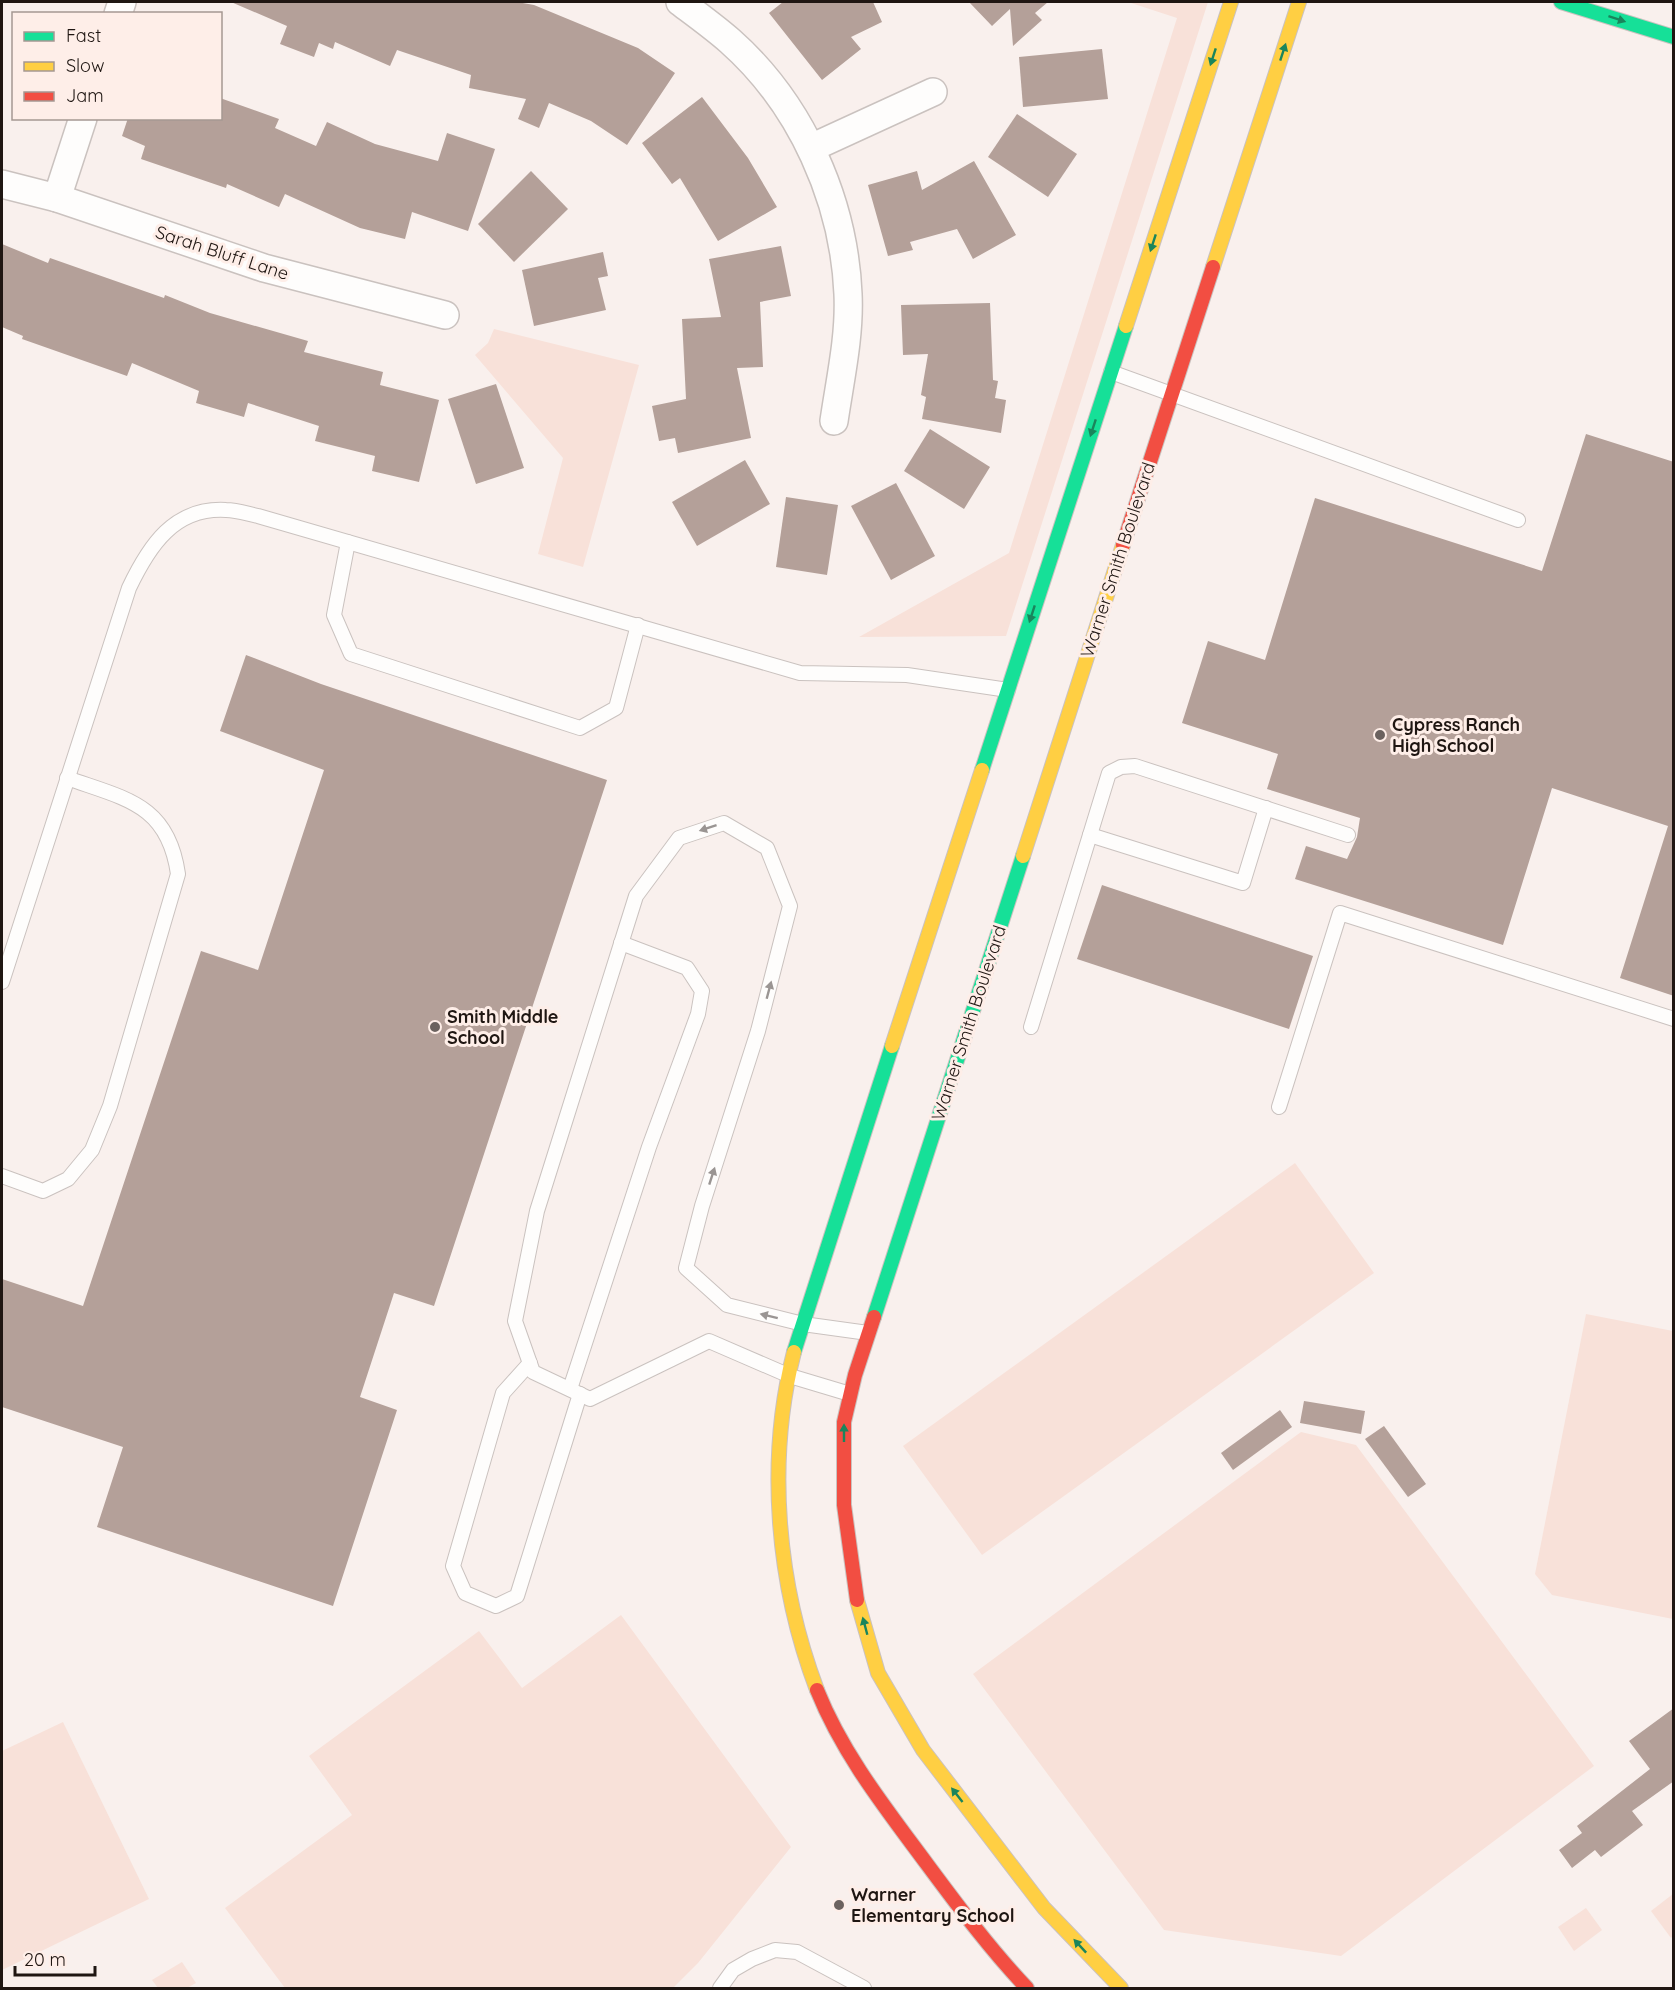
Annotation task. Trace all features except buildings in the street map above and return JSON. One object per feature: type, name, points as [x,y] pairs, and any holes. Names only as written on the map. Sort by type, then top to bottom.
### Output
[{"type":"street","points":[[680,2],[731,41],[776,90],[811,148],[830,195],[843,241],[848,296],[844,354],[834,421]]},
{"type":"street","points":[[1027,1989],[995,1955],[870,1787],[824,1707],[791,1611],[778,1518],[782,1429],[790,1376],[803,1324],[1231,2]]},
{"type":"street","name":"Warner Smith Boulevard","points":[[1118,1988],[1044,1908],[922,1750],[878,1673],[855,1592],[844,1504],[844,1422],[868,1333],[1299,2]]},
{"type":"street","points":[[1561,2],[1674,37]]},
{"type":"street","points":[[811,148],[933,92]]},
{"type":"street","points":[[57,198],[82,120]]},
{"type":"street","name":"Sarah Bluff Lane","points":[[2,184],[57,198],[264,268],[445,315]]},
{"type":"lane","points":[[1111,372],[1172,392],[1518,520]]},
{"type":"lane","points":[[2,982],[129,588],[145,554],[166,531],[195,512],[226,510],[348,542],[800,673],[907,675],[1008,690]]},
{"type":"lane","points":[[348,542],[334,615],[351,654],[580,728],[616,708],[639,626]]},
{"type":"lane","points":[[1031,1027],[1109,773],[1121,767],[1135,766],[1348,835]]},
{"type":"lane","points":[[2,1176],[43,1191],[68,1179],[92,1150],[110,1106],[178,874],[175,851],[162,824],[134,802],[67,777]]},
{"type":"lane","points":[[1090,835],[1243,884],[1266,808]]},
{"type":"lane","points":[[850,1394],[790,1376],[709,1341],[590,1399],[533,1372],[515,1321],[537,1211],[636,896],[679,838],[724,823],[767,848],[790,906],[758,1031],[702,1206],[686,1268],[727,1305],[803,1324],[868,1333]]},
{"type":"lane","points":[[1279,1107],[1340,914],[1674,1019]]},
{"type":"lane","points":[[530,1363],[503,1393],[453,1566],[465,1593],[496,1606],[517,1596],[575,1392],[650,1147],[698,1014],[702,991],[687,968],[621,943]]},
{"type":"lane","points":[[720,1989],[734,1970],[752,1959],[775,1950],[797,1952],[864,1989]]},
{"type":"shaded area","points":[[1128,2],[1208,2],[1006,636],[859,637],[1009,553],[1177,18]]},
{"type":"shaded area","points":[[494,329],[639,365],[583,567],[538,554],[563,458],[475,355],[488,343]]},
{"type":"shaded area","points":[[1295,1163],[1374,1273],[982,1555],[903,1446]]},
{"type":"shaded area","points":[[1586,1314],[1673,1331],[1673,1619],[1552,1595],[1535,1574]]},
{"type":"shaded area","points":[[1301,1432],[1356,1445],[1594,1766],[1341,1956],[1164,1930],[973,1674]]},
{"type":"shaded area","points":[[621,1615],[791,1847],[698,1963],[673,1988],[285,1988],[225,1908],[352,1815],[309,1756],[479,1631],[522,1688]]},
{"type":"shaded area","points":[[63,1722],[149,1899],[2,1970],[2,1751]]},
{"type":"shaded area","points":[[1673,1894],[1673,1936],[1671,1938],[1651,1911]]},
{"type":"shaded area","points":[[1586,1908],[1602,1930],[1574,1951],[1558,1927]]},
{"type":"shaded area","points":[[182,1962],[196,1983],[187,1988],[158,1988],[152,1980]]},
{"type":"traffic: fast","points":[[1561,2],[1674,37]]},
{"type":"traffic: fast","points":[[982,770],[1126,326]]},
{"type":"traffic: fast","points":[[874,1317],[1023,856]]},
{"type":"traffic: fast","points":[[794,1352],[892,1046]]},
{"type":"traffic: slow","points":[[1126,326],[1231,2]]},
{"type":"traffic: slow","points":[[1213,267],[1299,2]]},
{"type":"traffic: slow","points":[[1023,856],[1123,545]]},
{"type":"traffic: slow","points":[[892,1046],[982,770]]},
{"type":"traffic: slow","points":[[794,1352],[785,1394],[780,1436],[778,1479],[780,1523],[793,1608],[803,1650],[817,1690]]},
{"type":"traffic: slow","points":[[857,1600],[878,1673],[923,1750],[1044,1908],[1121,1988]]},
{"type":"traffic: jam","points":[[1123,545],[1213,267]]},
{"type":"traffic: jam","points":[[857,1600],[844,1505],[844,1422],[855,1375],[874,1317]]},
{"type":"traffic: jam","points":[[817,1690],[849,1754],[876,1794],[971,1922],[1027,1988]]},
{"type":"place","name":"Cypress Ranch High School","points":[[1380,735]]},
{"type":"place","name":"Smith Middle School","points":[[435,1027]]},
{"type":"place","name":"Warner Elementary School","points":[[839,1905]]}]
